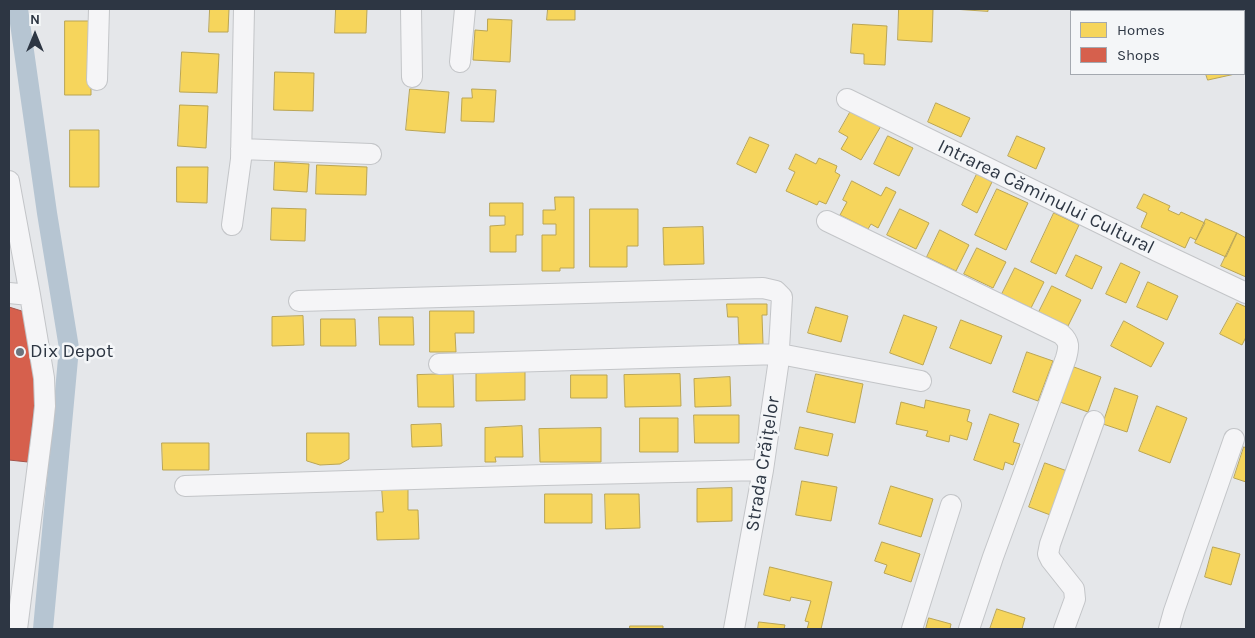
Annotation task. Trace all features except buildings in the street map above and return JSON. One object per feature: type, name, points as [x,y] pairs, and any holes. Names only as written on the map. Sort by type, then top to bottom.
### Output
[{"type":"street","points":[[97,80],[99,9]]},
{"type":"street","points":[[232,225],[241,149],[244,9]]},
{"type":"street","points":[[411,9],[412,78]]},
{"type":"street","points":[[460,62],[465,9]]},
{"type":"street","name":"Intrarea Căminului Cultural","points":[[847,99],[1157,252],[1246,293]]},
{"type":"street","points":[[241,149],[371,154]]},
{"type":"street","points":[[9,181],[44,378],[45,406],[17,629]]},
{"type":"street","points":[[827,221],[1061,334],[1067,339],[1066,358],[993,557],[969,629]]},
{"type":"street","name":"Strada Crăițelor","points":[[299,301],[763,288],[776,291],[782,298],[780,354],[763,470],[734,629]]},
{"type":"street","points":[[9,293],[30,295]]},
{"type":"street","points":[[439,364],[780,354],[921,381]]},
{"type":"street","points":[[1064,629],[1075,599],[1074,589],[1048,554],[1094,421]]},
{"type":"street","points":[[1169,629],[1234,439]]},
{"type":"street","points":[[186,486],[763,470]]},
{"type":"street","points":[[912,629],[951,505]]},
{"type":"waterway","points":[[18,9],[47,213],[69,348],[43,629]]},
{"type":"place","name":"Dix Depot","points":[[20,352]]}]
